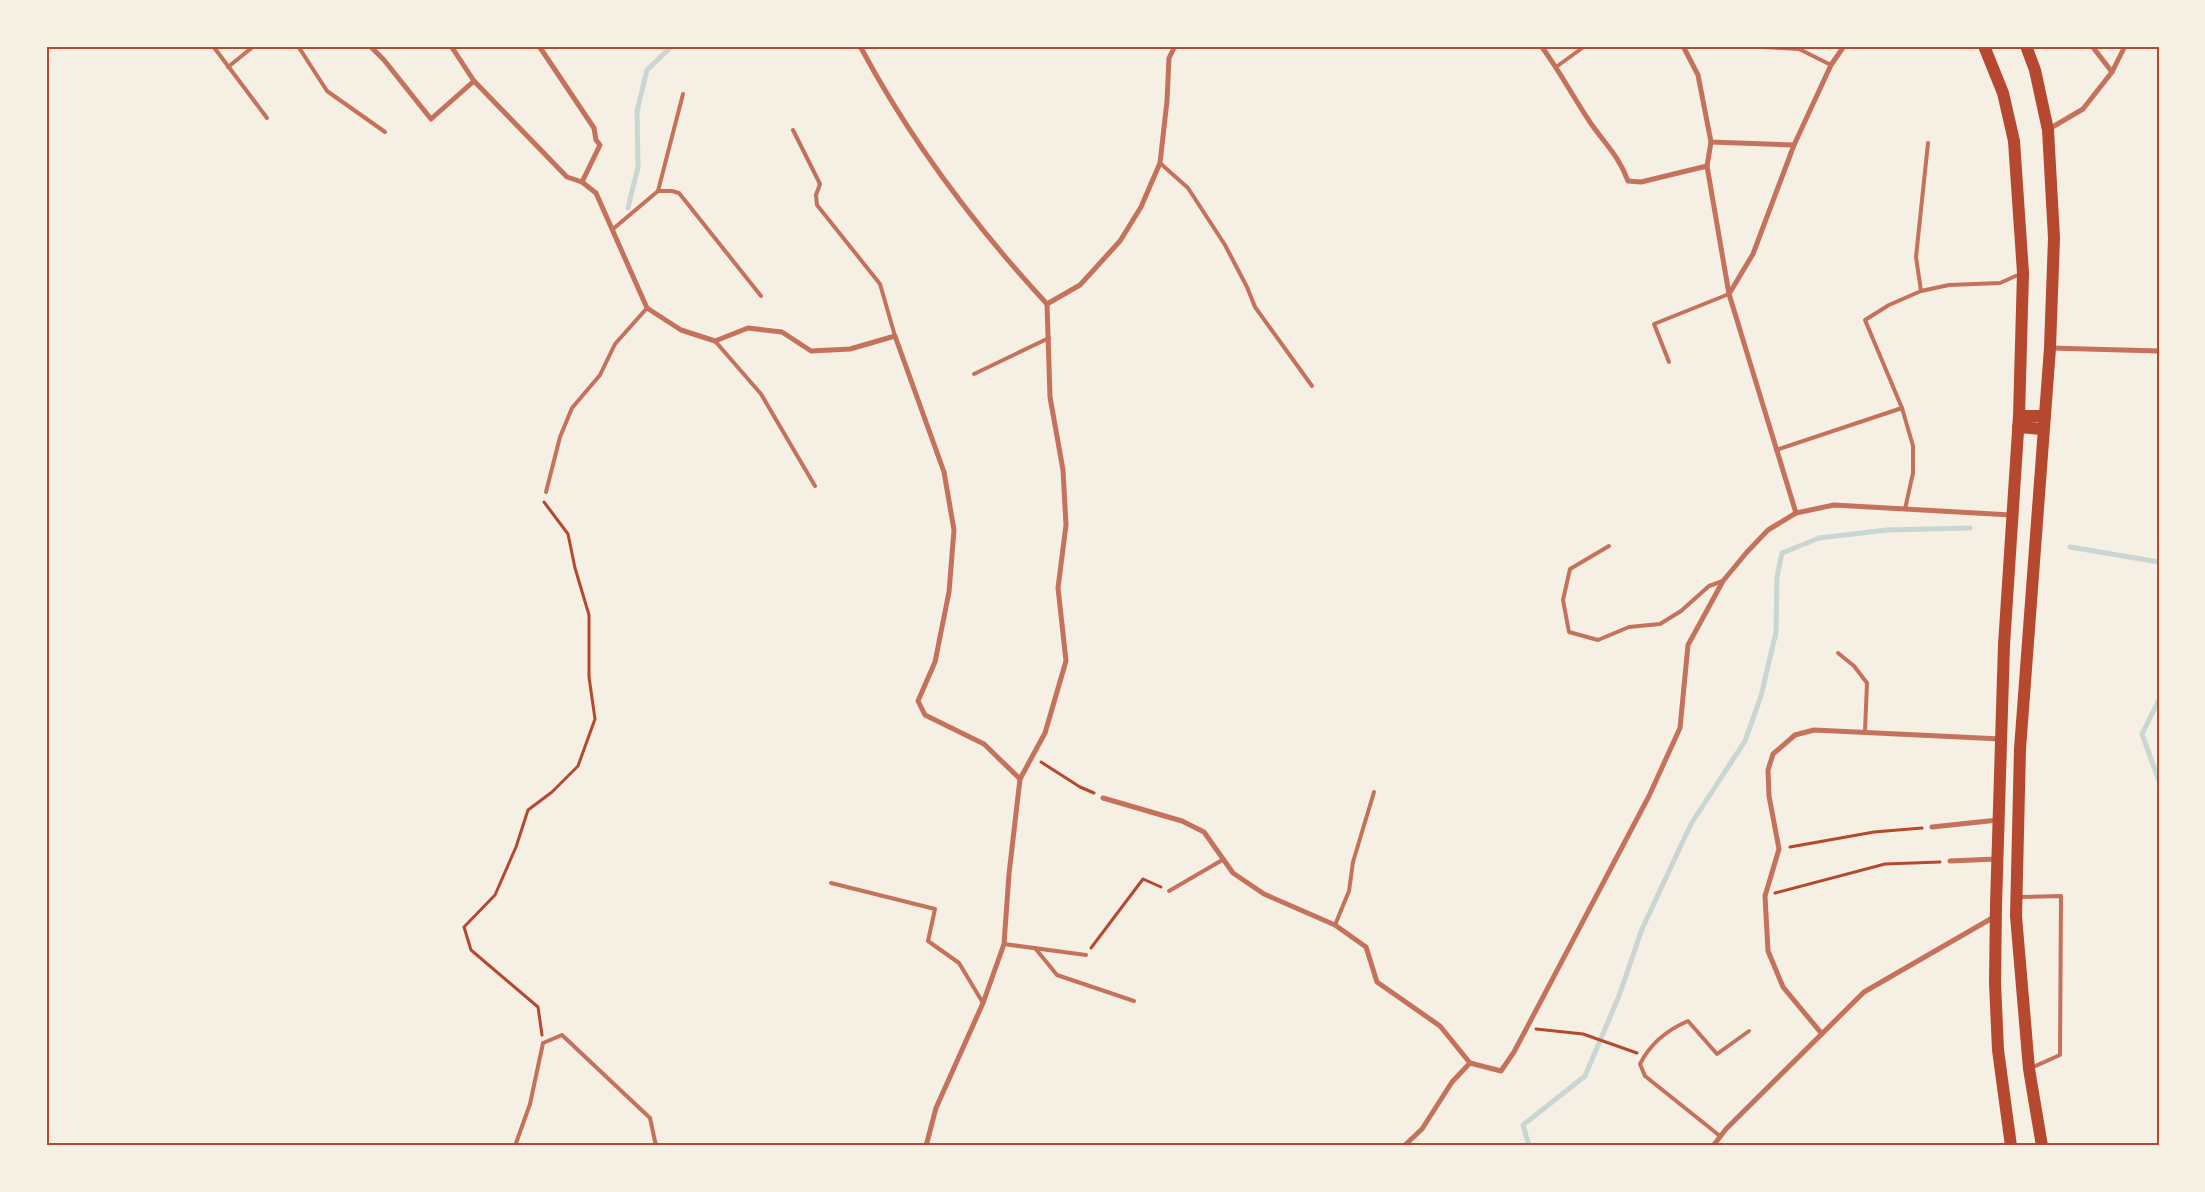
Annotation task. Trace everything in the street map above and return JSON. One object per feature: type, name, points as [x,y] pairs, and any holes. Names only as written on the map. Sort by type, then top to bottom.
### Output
[{"type":"main road","points":[[1984,46],[2003,93],[2014,141],[2023,272],[2019,421],[2011,515],[1998,820],[1995,983],[1998,1050],[2011,1146]]},
{"type":"main road","points":[[2026,46],[2035,70],[2048,130],[2054,238],[2050,348],[2020,749],[2016,897],[2029,1069],[2042,1146]]},
{"type":"main road","points":[[2019,421],[2044,422]]},
{"type":"main road","points":[[1997,915],[2000,908],[2006,906],[2014,910],[2016,916]]},
{"type":"street","points":[[370,46],[384,60],[431,119],[474,81]]},
{"type":"street","points":[[451,46],[474,81],[567,176],[582,182],[596,194],[613,228],[647,308],[682,330],[715,341],[748,328],[782,332],[811,351],[850,349],[895,336],[944,472],[954,530],[948,592],[935,662],[918,701],[926,715],[984,744],[1020,779]]},
{"type":"street","points":[[539,46],[594,128],[596,140],[600,145],[582,182]]},
{"type":"street","points":[[860,46],[885,93],[945,181],[1002,256],[1047,304],[1050,398],[1063,470],[1066,524],[1058,588],[1066,661],[1045,733],[1020,779],[1008,874],[1004,944],[983,1003],[936,1108],[926,1146]]},
{"type":"street","points":[[1047,304],[1080,285],[1120,241],[1141,208],[1160,163],[1167,101],[1169,58],[1175,46]]},
{"type":"street","points":[[1541,46],[1592,125],[1621,163],[1628,181],[1641,182],[1708,166]]},
{"type":"street","points":[[1683,46],[1698,75],[1710,142],[1708,166],[1729,294],[1796,513]]},
{"type":"street","points":[[1729,294],[1753,254],[1794,145],[1831,65],[1844,46]]},
{"type":"street","points":[[2092,46],[2112,72]]},
{"type":"street","points":[[2048,130],[2083,109],[2112,72],[2125,46]]},
{"type":"street","points":[[1710,142],[1794,145]]},
{"type":"street","points":[[2050,348],[2159,351]]},
{"type":"street","points":[[1103,798],[1182,821],[1204,832],[1233,873],[1264,894],[1334,924],[1366,947],[1377,982],[1440,1026],[1470,1063],[1501,1071],[1528,1028],[1598,890],[1649,796],[1680,728],[1688,645],[1723,581],[1768,530],[1796,513],[1834,505],[2011,515]]},
{"type":"street","points":[[1822,1034],[1783,987],[1768,951],[1765,896],[1779,849],[1769,796],[1768,770],[1773,754],[1795,735],[1814,730],[2002,739]]},
{"type":"street","points":[[1932,827],[1998,820]]},
{"type":"street","points":[[1950,861],[1997,859]]},
{"type":"street","points":[[1713,1146],[1720,1136],[1864,992],[1997,915]]},
{"type":"street","points":[[1404,1146],[1422,1129],[1452,1082],[1470,1063]]},
{"type":"lane","points":[[213,46],[267,118]]},
{"type":"lane","points":[[228,67],[254,46]]},
{"type":"lane","points":[[298,46],[327,92],[385,132]]},
{"type":"lane","points":[[1556,67],[1585,46]]},
{"type":"lane","points":[[1764,47],[1799,49],[1831,65]]},
{"type":"lane","points":[[613,228],[658,191],[683,94]]},
{"type":"lane","points":[[793,130],[820,184],[816,195],[817,205],[880,284],[895,336]]},
{"type":"lane","points":[[1921,291],[1916,257],[1928,143]]},
{"type":"lane","points":[[1160,163],[1188,188],[1224,245],[1247,287],[1254,307],[1312,386]]},
{"type":"lane","points":[[658,191],[679,193],[761,296]]},
{"type":"lane","points":[[1905,509],[1913,473],[1914,446],[1902,408],[1865,320],[1889,305],[1921,291],[1949,285],[2000,283],[2023,272]]},
{"type":"lane","points":[[1669,362],[1654,324],[1729,294]]},
{"type":"lane","points":[[546,492],[560,437],[572,408],[600,375],[615,344],[647,308]]},
{"type":"lane","points":[[974,374],[1049,338]]},
{"type":"lane","points":[[715,341],[761,394],[815,486]]},
{"type":"lane","points":[[1776,450],[1902,408]]},
{"type":"lane","points":[[1608,546],[1570,569],[1562,600],[1569,632],[1598,640],[1629,627],[1660,624],[1681,611],[1709,586],[1723,581]]},
{"type":"lane","points":[[1838,653],[1854,666],[1867,683],[1865,731]]},
{"type":"lane","points":[[1334,924],[1349,892],[1353,862],[1374,792]]},
{"type":"lane","points":[[1169,891],[1224,859]]},
{"type":"lane","points":[[831,883],[935,909],[928,941],[959,963],[983,1003]]},
{"type":"lane","points":[[2016,897],[2061,896],[2060,1055],[2029,1069]]},
{"type":"lane","points":[[1004,944],[1086,955]]},
{"type":"lane","points":[[1035,948],[1057,974],[1134,1001]]},
{"type":"lane","points":[[1720,1136],[1645,1076],[1640,1064],[1654,1044],[1671,1029],[1688,1021],[1717,1054],[1749,1031]]},
{"type":"lane","points":[[515,1146],[530,1104],[543,1043],[562,1035],[650,1118],[656,1146]]},
{"type":"lane","points":[[1908,1146],[1917,1146]]},
{"type":"path","points":[[543,1043],[538,1007],[470,950],[464,927],[495,894],[516,847],[528,810],[552,792],[578,766],[595,719],[589,678],[589,615],[575,568],[568,534],[544,504],[546,492]]},
{"type":"path","points":[[1032,756],[1080,787],[1103,798]]},
{"type":"path","points":[[1779,849],[1874,832],[1932,827]]},
{"type":"path","points":[[1765,896],[1885,864],[1950,861]]},
{"type":"path","points":[[1086,955],[1143,879],[1169,891]]},
{"type":"path","points":[[1528,1028],[1583,1034],[1632,1052]]},
{"type":"waterway","points":[[628,208],[638,167],[637,111],[647,70],[672,46]]},
{"type":"waterway","points":[[1529,1146],[1523,1125],[1585,1076],[1619,996],[1642,929],[1691,824],[1745,741],[1761,696],[1776,632],[1777,577],[1782,553],[1819,538],[1887,530],[1970,528]]},
{"type":"waterway","points":[[2070,547],[2159,562]]},
{"type":"waterway","points":[[2159,700],[2142,734],[2159,781]]}]
